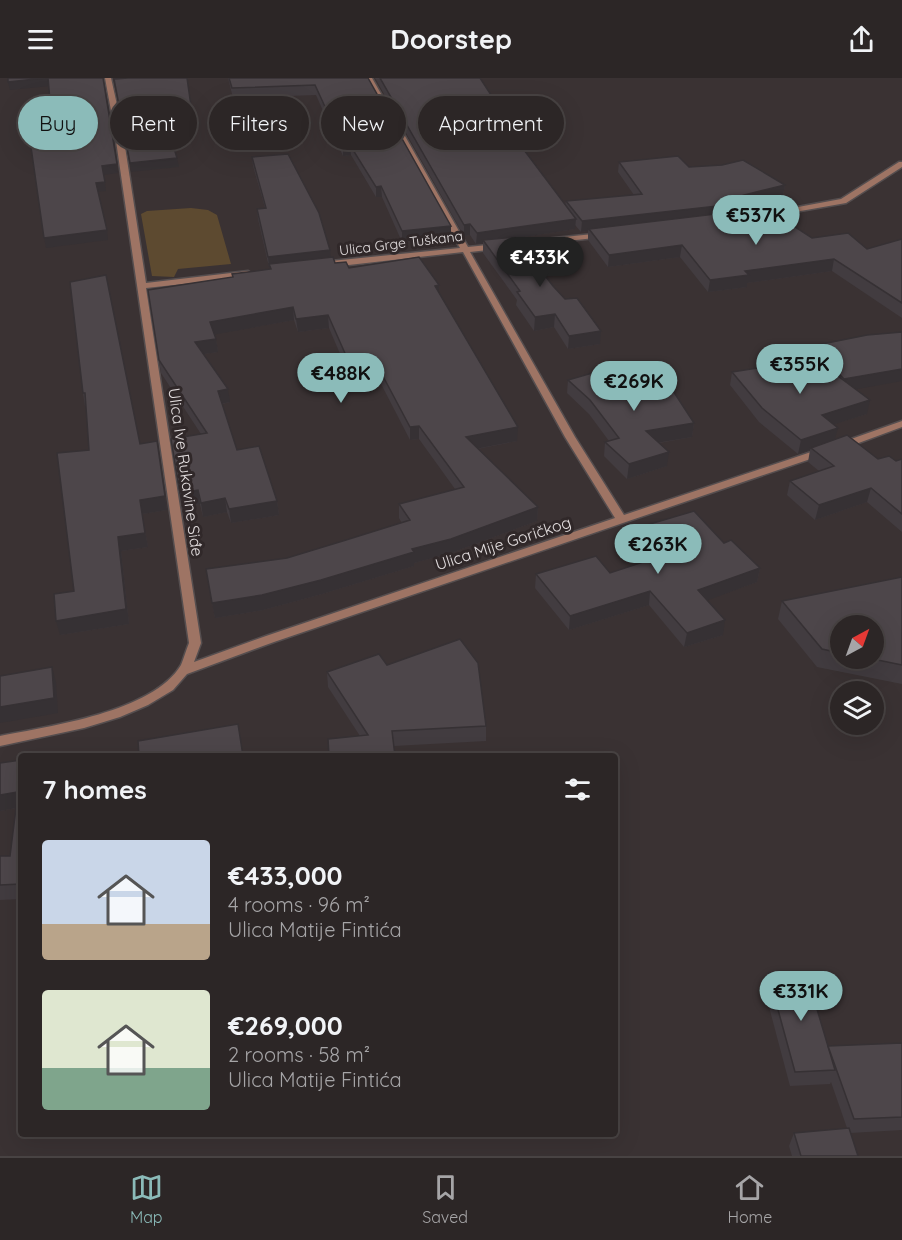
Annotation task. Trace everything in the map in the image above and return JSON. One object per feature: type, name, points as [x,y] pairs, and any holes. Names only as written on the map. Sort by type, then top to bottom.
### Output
[{"type":"street","points":[[369,78],[570,437],[622,521]]},
{"type":"street","points":[[109,81],[120,82]]},
{"type":"street","name":"Ulica Ive Rukavine Siđe","points":[[0,741],[98,718],[136,705],[163,692],[190,662],[195,643],[109,81]]},
{"type":"street","points":[[754,217],[843,201],[902,164]]},
{"type":"street","name":"Ulica Grge Tuškana","points":[[325,265],[616,233]]},
{"type":"street","points":[[142,285],[255,273]]},
{"type":"street","name":"Ulica Mije Goričkog","points":[[183,671],[279,635],[622,521],[902,424]]},
{"type":"shaded area","points":[[191,208],[208,210],[217,215],[231,264],[178,269],[174,277],[152,276],[141,214],[147,211]]},
{"type":"building","points":[[8,78],[45,78],[8,82]]},
{"type":"building","points":[[48,78],[103,78],[110,121],[110,150],[115,150],[117,164],[102,166],[105,182],[96,183],[107,230],[44,238],[31,150],[98,150],[98,96],[50,96]]},
{"type":"building","points":[[187,78],[190,96],[117,96],[114,79]]},
{"type":"building","points":[[229,78],[368,78],[378,96],[321,96],[321,98],[315,85],[232,88]]},
{"type":"building","points":[[380,78],[480,78],[492,96],[418,96],[418,144],[406,124],[406,96],[390,96]]},
{"type":"building","points":[[406,146],[451,226],[402,231],[381,186],[376,187],[353,150],[406,150]]},
{"type":"building","points":[[128,150],[175,150],[177,158],[130,163]]},
{"type":"building","points":[[421,150],[524,150],[576,219],[477,233],[470,224],[464,225]]},
{"type":"building","points":[[288,154],[319,213],[330,250],[268,257],[257,209],[266,208],[252,157]]},
{"type":"building","points":[[678,156],[689,167],[722,165],[743,160],[785,185],[744,195],[754,202],[582,221],[566,201],[642,194],[619,162]]},
{"type":"building","points":[[766,208],[812,238],[848,233],[867,249],[902,239],[902,303],[834,259],[745,271],[749,275],[710,280],[682,245],[609,255],[589,229]]},
{"type":"building","points":[[515,237],[553,286],[565,299],[577,298],[601,331],[569,336],[555,314],[535,317],[517,292],[520,291],[483,240]]},
{"type":"building","points":[[333,257],[335,263],[346,262],[349,268],[419,257],[439,285],[435,286],[518,427],[466,437],[538,507],[451,539],[412,549],[414,552],[321,580],[262,595],[212,603],[206,569],[287,558],[410,520],[399,504],[464,487],[419,426],[410,427],[377,365],[352,369],[328,315],[296,319],[293,307],[210,322],[216,339],[195,342],[228,389],[218,391],[237,450],[259,446],[277,501],[229,509],[225,498],[201,503],[198,490],[180,493],[171,439],[207,433],[159,360],[148,290],[271,269],[269,264]]},
{"type":"building","points":[[106,275],[140,444],[157,441],[165,496],[140,500],[145,533],[118,537],[126,609],[56,621],[54,594],[74,591],[57,453],[89,450],[85,393],[83,393],[70,282]]},
{"type":"building","points":[[902,332],[902,369],[844,379],[812,346],[867,335]]},
{"type":"building","points":[[815,359],[870,400],[822,415],[838,428],[801,440],[762,408],[732,372]]},
{"type":"building","points":[[606,369],[623,385],[666,380],[694,423],[646,431],[669,452],[629,464],[605,442],[619,438],[590,400],[568,380]]},
{"type":"building","points":[[847,435],[878,459],[889,456],[896,461],[902,459],[902,514],[871,488],[819,505],[790,481],[834,466],[811,448]]},
{"type":"building","points":[[694,511],[724,543],[731,540],[760,568],[698,590],[725,620],[687,633],[650,591],[570,616],[536,574],[596,556],[610,573],[674,552],[650,524]]},
{"type":"building","points":[[902,577],[902,665],[884,661],[884,615],[830,615],[830,651],[822,649],[782,601]]},
{"type":"building","points":[[460,639],[478,663],[486,726],[392,731],[395,753],[329,753],[328,739],[368,735],[327,672],[379,654],[387,665]]},
{"type":"building","points":[[52,667],[54,698],[0,707],[0,676]]},
{"type":"building","points":[[238,724],[243,753],[139,753],[138,741]]},
{"type":"building","points":[[18,760],[18,792],[0,795],[0,763]]},
{"type":"building","points":[[18,792],[18,884],[0,885],[0,856],[10,856]]},
{"type":"building","points":[[806,972],[835,1070],[795,1072],[768,973]]},
{"type":"building","points":[[902,1043],[902,1117],[854,1119],[828,1046]]},
{"type":"building","points":[[849,1128],[858,1156],[801,1156],[794,1133]]}]
